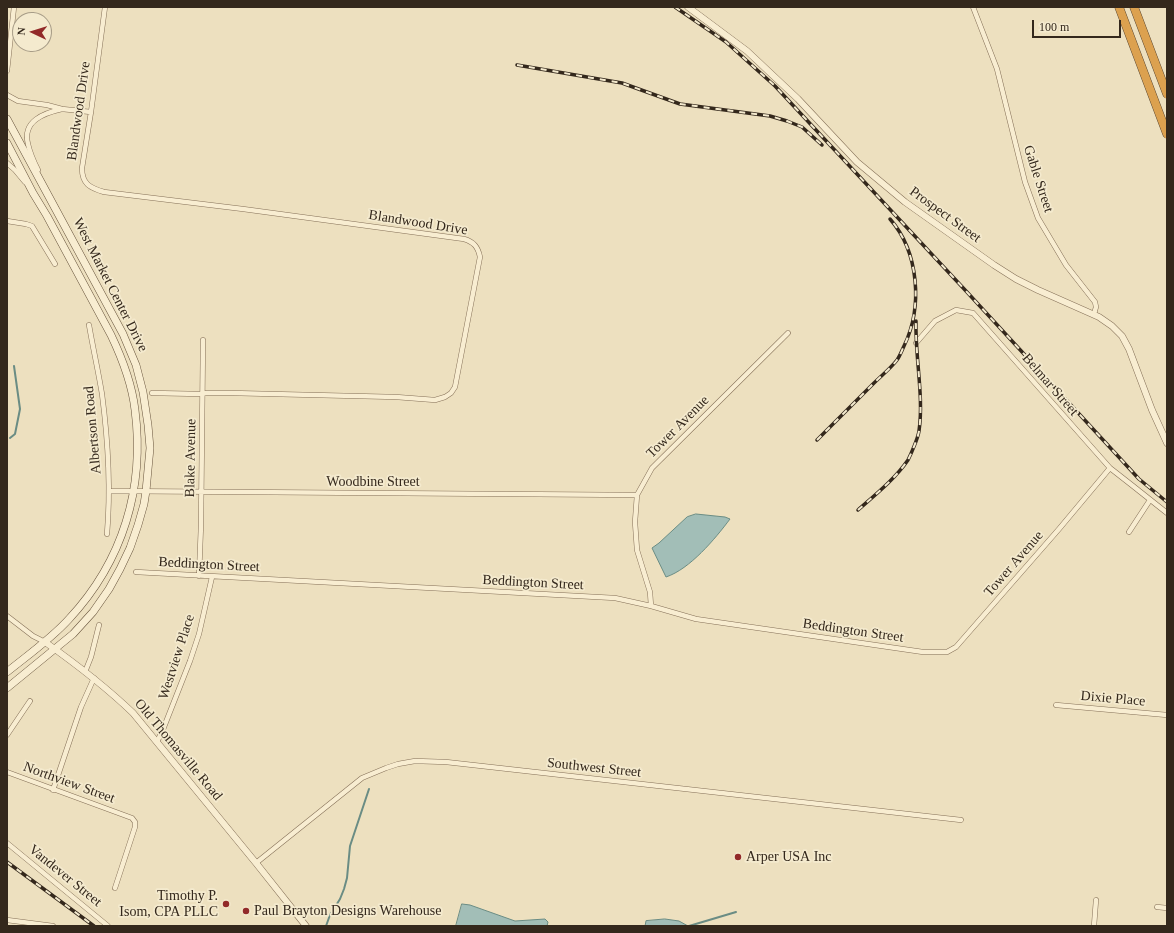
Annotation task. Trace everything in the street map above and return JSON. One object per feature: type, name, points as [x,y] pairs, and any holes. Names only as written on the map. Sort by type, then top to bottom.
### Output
[{"type":"highway","points":[[1120,7],[1167,134]]},
{"type":"highway","points":[[1134,7],[1167,94]]},
{"type":"main road","name":"West Market Center Drive","points":[[7,119],[123,334],[136,365],[143,392],[150,448],[144,504],[130,548],[109,589],[93,612],[74,634],[7,688]]},
{"type":"main road","name":"West Market Center Drive","points":[[7,143],[111,335],[120,355],[131,389],[135,409],[138,450],[134,491],[129,514],[117,546],[102,575],[86,599],[69,620],[45,642],[7,672]]},
{"type":"street","points":[[7,70],[14,7]]},
{"type":"street","name":"Blandwood Drive","points":[[105,7],[82,168],[84,180],[93,189],[104,192],[250,210],[464,240],[474,244],[479,251],[480,260],[455,387],[451,393],[445,397],[435,400],[396,397],[238,393],[152,393]]},
{"type":"street","name":"Prospect Street","points":[[688,7],[747,51],[798,99],[857,162],[905,202],[1005,272],[1038,290],[1094,314],[1112,326],[1126,343],[1152,410],[1167,443]]},
{"type":"street","name":"Gable Street","points":[[973,7],[997,69],[1025,182],[1038,218],[1066,265],[1095,302],[1096,307],[1094,314]]},
{"type":"street","points":[[7,95],[18,101],[47,105],[62,109],[91,112]]},
{"type":"street","points":[[44,186],[28,143],[29,127],[39,116],[62,109]]},
{"type":"street","points":[[7,163],[15,170],[33,193]]},
{"type":"street","points":[[7,221],[32,226],[55,264]]},
{"type":"street","name":"Belmar Street","points":[[916,343],[935,321],[956,310],[972,313],[1110,468],[1167,513]]},
{"type":"street","name":"Albertson Road","points":[[89,324],[102,394],[106,438],[109,491],[107,534]]},
{"type":"street","name":"Tower Avenue","points":[[651,606],[650,592],[637,550],[635,522],[637,495],[652,468],[788,334]]},
{"type":"street","name":"Blake Avenue","points":[[199,576],[202,492],[203,340]]},
{"type":"street","name":"Tower Avenue","points":[[923,652],[947,652],[956,647],[1110,468]]},
{"type":"street","name":"Woodbine Street","points":[[109,491],[637,495]]},
{"type":"street","points":[[1129,532],[1150,500]]},
{"type":"street","name":"Beddington Street","points":[[136,572],[615,598],[651,606],[696,620],[923,652]]},
{"type":"street","name":"Westview Place","points":[[157,742],[190,661],[199,634],[212,577]]},
{"type":"street","name":"Old Thomasville Road","points":[[7,616],[94,678],[133,713],[256,863],[304,925]]},
{"type":"street","points":[[86,672],[99,625]]},
{"type":"street","points":[[53,790],[81,707],[94,678]]},
{"type":"street","points":[[7,735],[30,701]]},
{"type":"street","name":"Dixie Place","points":[[1056,705],[1167,715]]},
{"type":"street","name":"Southwest Street","points":[[256,863],[362,778],[386,768],[415,761],[451,763],[961,820]]},
{"type":"street","name":"Northview Street","points":[[7,772],[132,818],[135,822],[135,827],[115,888]]},
{"type":"street","name":"Vandever Street","points":[[7,843],[108,926]]},
{"type":"street","points":[[1094,926],[1096,900]]},
{"type":"street","points":[[1157,907],[1167,908]]},
{"type":"street","points":[[7,920],[53,926]]},
{"type":"water","points":[[696,514],[725,517],[730,519],[693,560],[675,573],[666,577],[652,548],[687,517]]},
{"type":"water","points":[[462,904],[470,905],[515,921],[545,919],[548,922],[547,926],[456,926]]},
{"type":"water","points":[[665,919],[679,921],[688,926],[645,926],[646,921]]},
{"type":"waterway","points":[[10,438],[15,434],[20,409],[14,366]]},
{"type":"waterway","points":[[326,926],[330,915],[340,899],[344,889],[347,878],[350,846],[369,789]]},
{"type":"waterway","points":[[689,926],[736,912]]},
{"type":"railway","points":[[675,7],[726,42],[775,86],[1139,479],[1167,502]]},
{"type":"railway","points":[[517,65],[622,83],[680,104],[770,116],[802,127],[822,145]]},
{"type":"railway","points":[[817,440],[895,363],[910,331],[916,297],[912,263],[900,232],[890,219]]},
{"type":"railway","points":[[858,510],[903,467],[913,450],[917,438],[920,418],[920,391],[916,321]]},
{"type":"railway","points":[[7,862],[94,926]]},
{"type":"place","name":"Arper USA Inc","points":[[738,857]]},
{"type":"place","name":"Timothy P. Isom, CPA PLLC","points":[[226,904]]},
{"type":"place","name":"Paul Brayton Designs Warehouse","points":[[246,911]]}]
